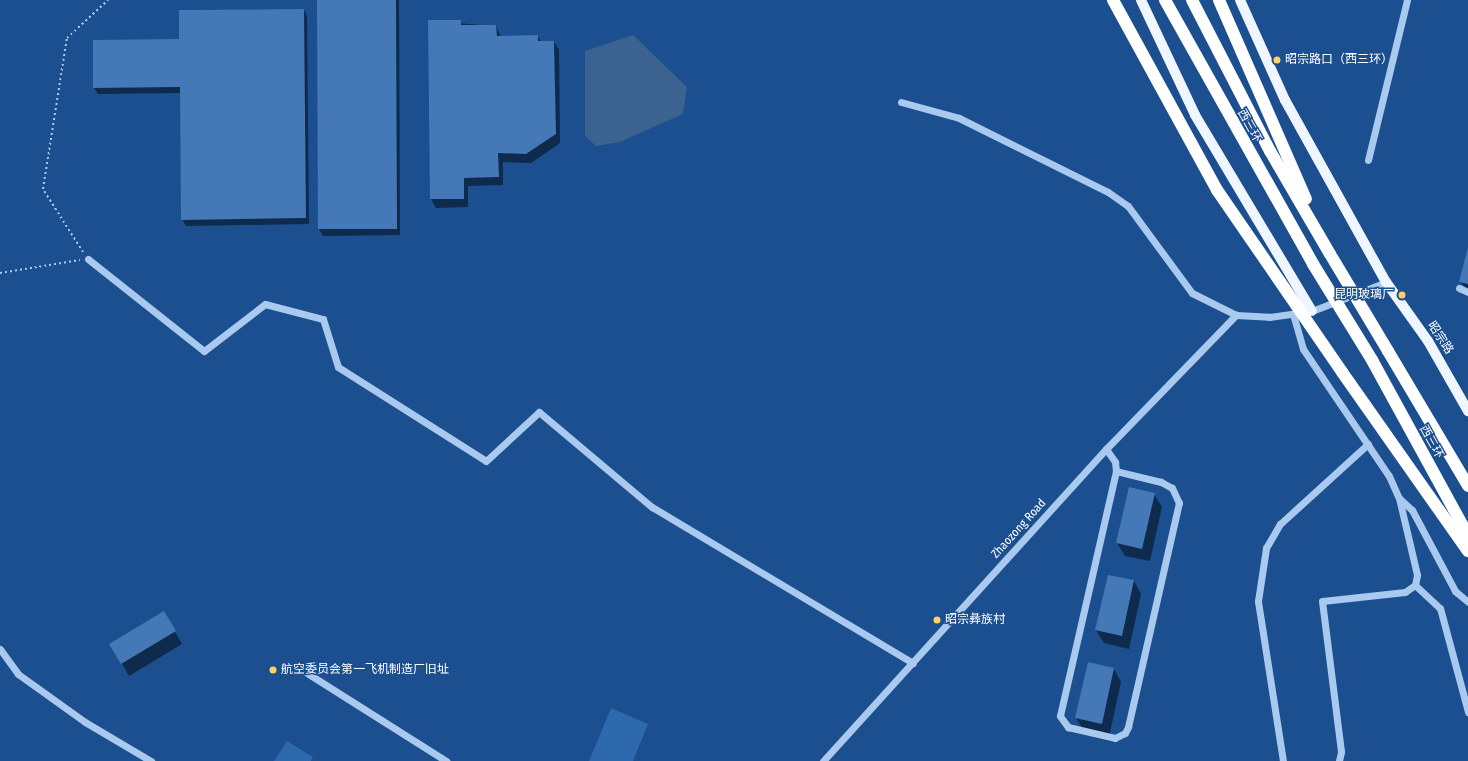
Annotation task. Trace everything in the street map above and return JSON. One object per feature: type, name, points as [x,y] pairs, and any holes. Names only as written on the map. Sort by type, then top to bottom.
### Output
[{"type":"highway","points":[[1113,0],[1218,190],[1342,372],[1468,551]]},
{"type":"highway","name":"西三环","points":[[1165,0],[1313,264],[1372,360],[1468,535]]},
{"type":"highway","name":"西三环","points":[[1192,0],[1270,151],[1468,486]]},
{"type":"highway","points":[[1219,0],[1330,254]]},
{"type":"main road","points":[[1141,0],[1195,115],[1312,311]]},
{"type":"main road","name":"昭宗路","points":[[1240,0],[1285,100],[1386,282],[1431,347],[1468,411]]},
{"type":"street","points":[[1368,160],[1407,0]]},
{"type":"street","points":[[901,102],[959,118],[1108,192],[1128,206],[1192,293],[1236,315],[1268,317],[1312,311],[1386,282]]},
{"type":"street","points":[[88,259],[204,351],[265,304],[323,319],[338,367],[486,461],[539,412],[652,507],[913,663]]},
{"type":"street","points":[[1459,288],[1468,292]]},
{"type":"street","points":[[1293,314],[1303,349],[1368,444],[1399,498],[1417,575],[1415,585],[1406,592],[1322,601],[1341,752],[1339,761]]},
{"type":"street","name":"Zhaozong Road","points":[[823,761],[1106,449],[1236,315]]},
{"type":"street","points":[[1283,761],[1258,601],[1266,548],[1280,524],[1368,444]]},
{"type":"street","points":[[1106,449],[1115,462],[1116,471],[1060,716],[1068,727],[1115,738],[1125,733],[1128,727],[1179,503],[1172,488],[1161,482],[1116,471]]},
{"type":"street","points":[[1399,498],[1412,510],[1455,591],[1468,602]]},
{"type":"street","points":[[1415,585],[1440,608],[1468,712]]},
{"type":"street","points":[[0,649],[18,674],[85,722],[151,761]]},
{"type":"street","points":[[308,673],[446,761]]},
{"type":"path","points":[[0,273],[88,259],[43,188],[67,38],[108,0]]},
{"type":"shaded area","points":[[633,35],[687,87],[683,114],[620,142],[596,146],[585,136],[585,51]]},
{"type":"shaded area","points":[[611,708],[648,724],[633,761],[589,761]]},
{"type":"shaded area","points":[[287,741],[313,757],[311,761],[274,761]]},
{"type":"building","points":[[317,0],[396,0],[397,229],[318,229]]},
{"type":"building","points":[[304,9],[306,218],[181,220],[180,87],[93,88],[93,40],[179,39],[179,10]]},
{"type":"building","points":[[428,20],[461,20],[461,25],[496,25],[497,36],[538,35],[538,41],[554,41],[556,134],[526,154],[498,153],[499,177],[464,178],[464,199],[430,199]]},
{"type":"building","points":[[1468,247],[1468,284],[1459,282]]},
{"type":"building","points":[[1129,487],[1155,493],[1142,549],[1116,543]]},
{"type":"building","points":[[1108,575],[1134,580],[1122,636],[1095,630]]},
{"type":"building","points":[[164,611],[176,631],[121,664],[109,644]]},
{"type":"building","points":[[1088,662],[1114,668],[1102,724],[1075,718]]},
{"type":"place","name":"昭宗路口（西三环）","points":[[1277,60]]},
{"type":"place","name":"昆明玻璃厂","points":[[1402,295]]},
{"type":"place","name":"昭宗彝族村","points":[[937,620]]},
{"type":"place","name":"航空委员会第一飞机制造厂旧址","points":[[273,670]]}]
